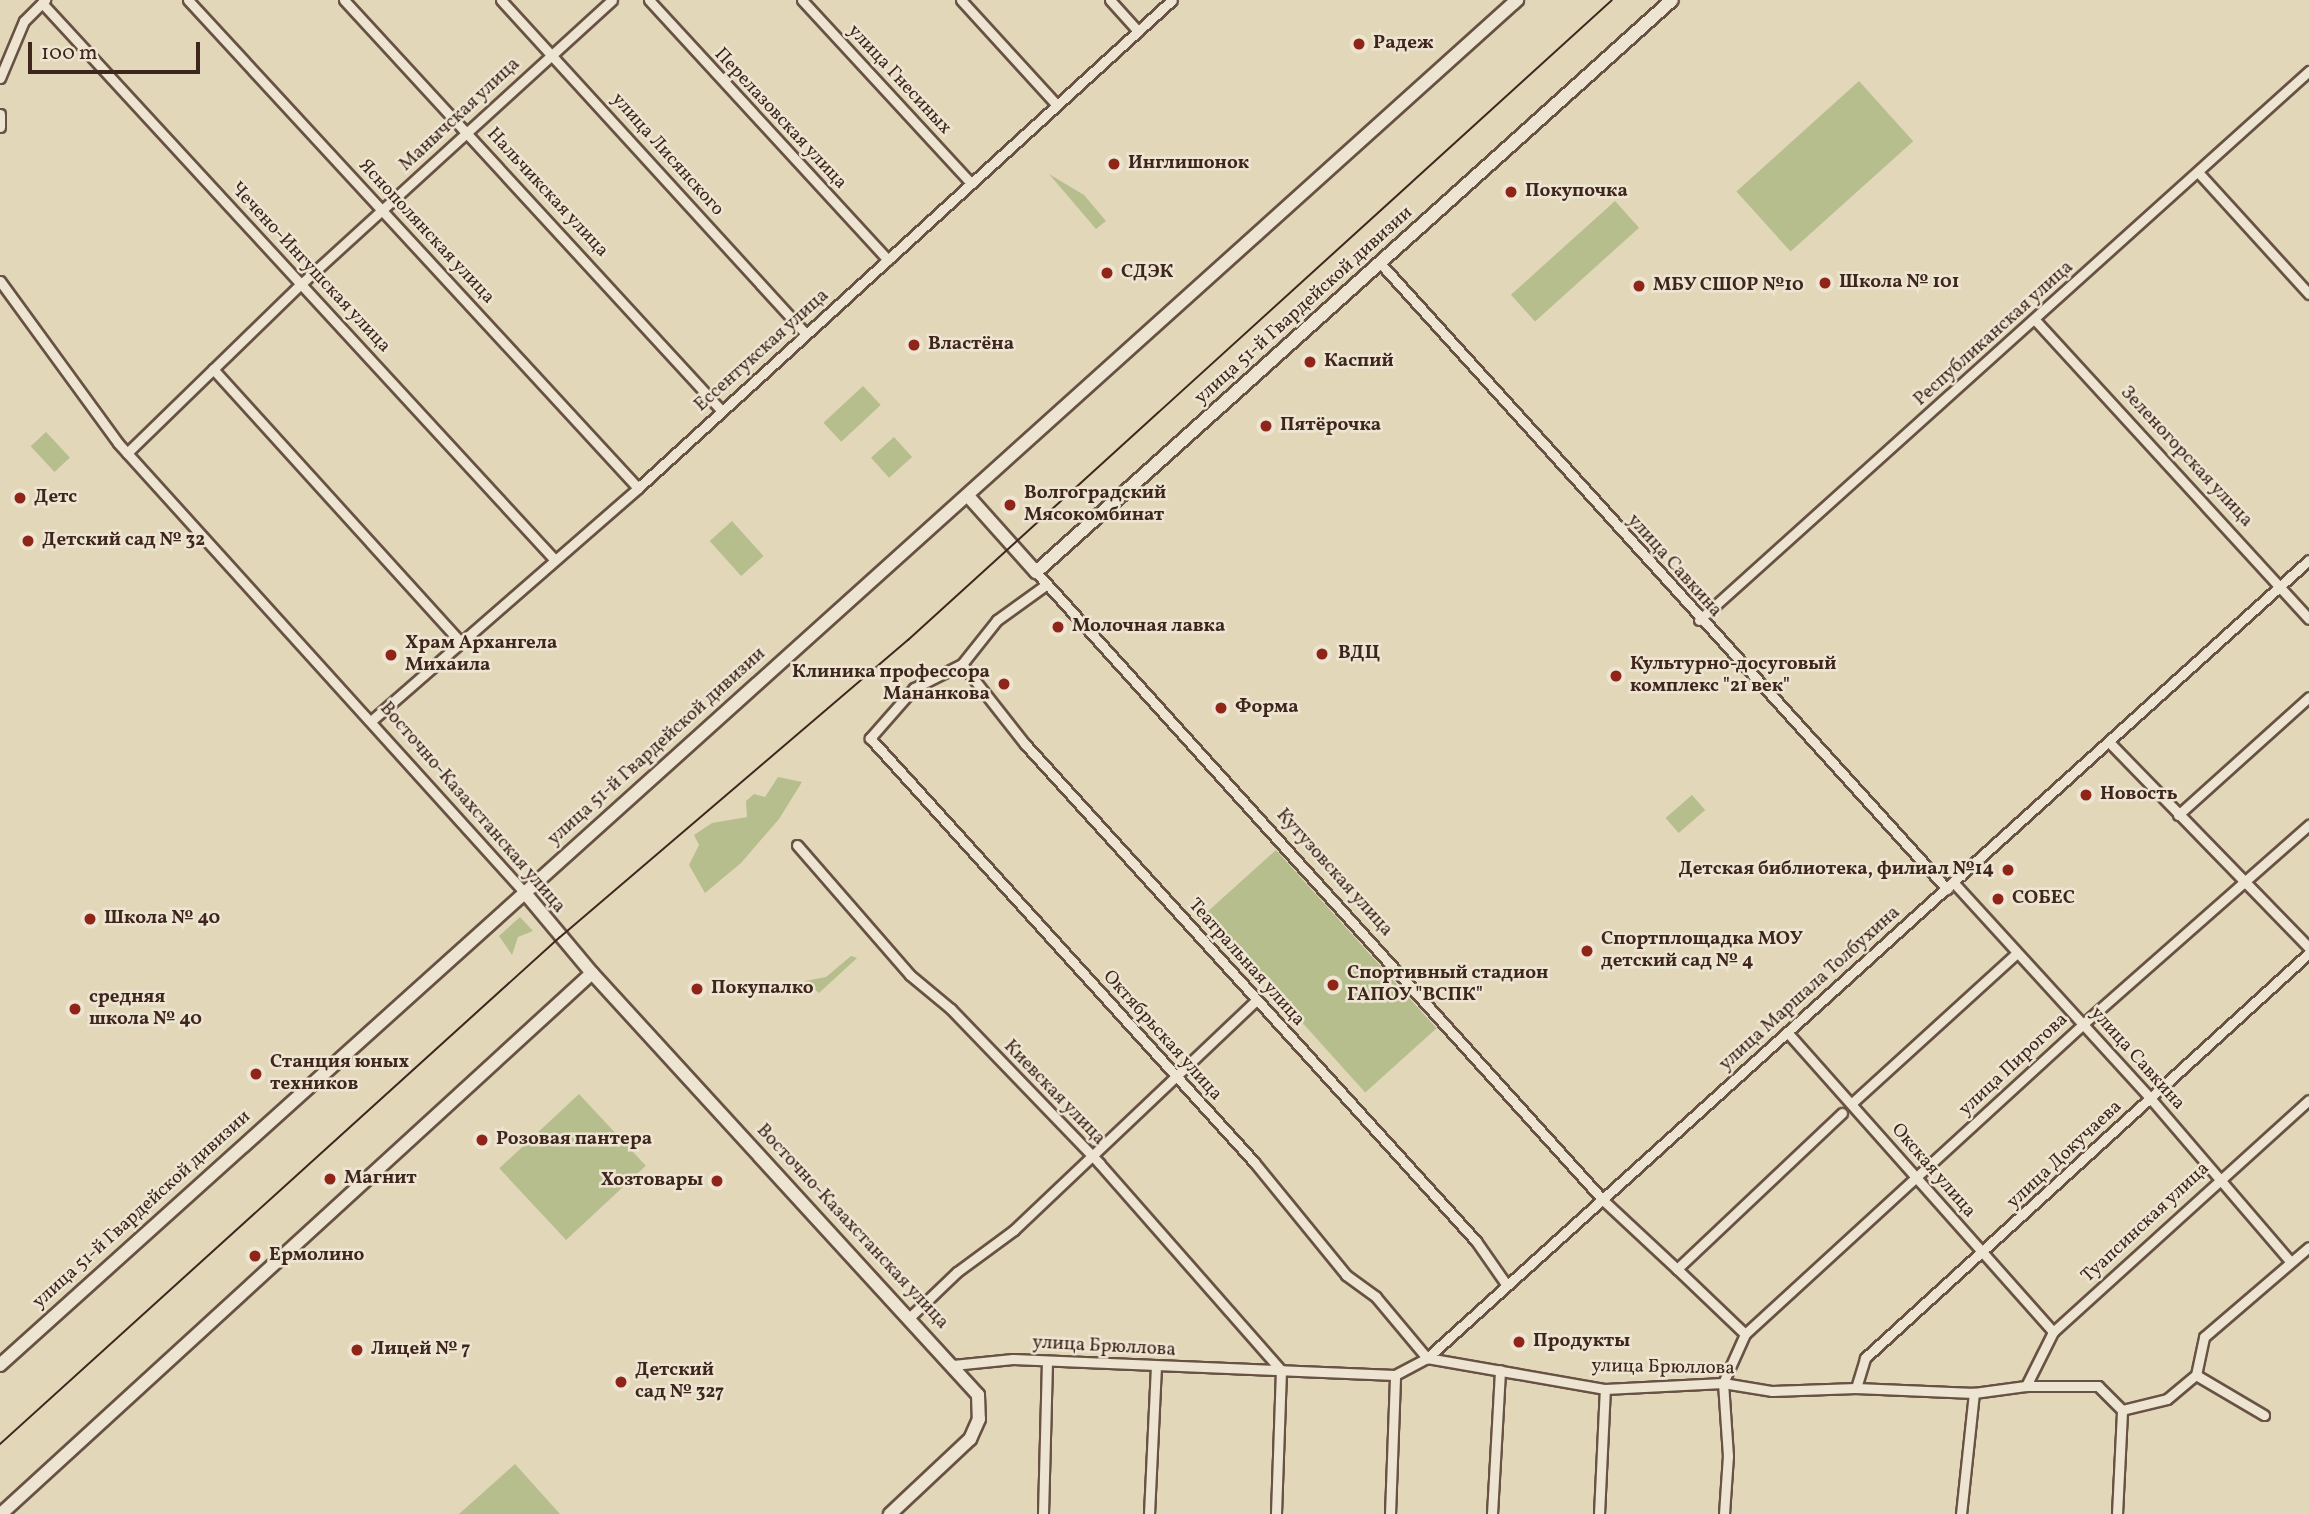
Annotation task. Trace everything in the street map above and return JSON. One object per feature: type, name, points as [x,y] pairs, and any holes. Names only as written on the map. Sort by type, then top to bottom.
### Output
[{"type":"main road","name":"улица 51-й Гвардейской дивизии","points":[[0,1365],[1517,0]]},
{"type":"main road","name":"улица 51-й Гвардейской дивизии","points":[[1036,572],[1672,0]]},
{"type":"main road","points":[[968,496],[1036,572]]},
{"type":"main road","name":"Восточно-Казахстанская улица","points":[[525,893],[592,973],[910,1317],[978,1395],[976,1429],[901,1508],[890,1514]]},
{"type":"main road","points":[[1,1514],[592,973]]},
{"type":"street","name":"Яснополянская улица","points":[[188,0],[638,488]]},
{"type":"street","name":"Нальчикская улица","points":[[344,0],[722,411]]},
{"type":"street","name":"улица Лисянского","points":[[501,0],[806,334]]},
{"type":"street","name":"Манычская улица","points":[[301,284],[612,0]]},
{"type":"street","name":"Перелазовская улица","points":[[649,0],[887,260]]},
{"type":"street","name":"улица Гнесиных","points":[[802,0],[971,183]]},
{"type":"street","points":[[961,0],[1057,105]]},
{"type":"street","points":[[1110,0],[1138,31]]},
{"type":"street","name":"Ессентукская улица","points":[[370,721],[553,558],[638,488],[1172,0]]},
{"type":"street","points":[[0,78],[24,21],[43,1]]},
{"type":"street","name":"Чечено-Ингушская улица","points":[[43,1],[553,558]]},
{"type":"street","name":"Республиканская улица","points":[[1699,620],[2036,321],[2309,71]]},
{"type":"street","points":[[0,114],[0,127]]},
{"type":"street","points":[[2198,172],[2309,294]]},
{"type":"street","name":"улица Савкина","points":[[1380,263],[1699,620],[1950,886],[2017,953],[2151,1099],[2290,1261]]},
{"type":"street","name":"Восточно-Казахстанская улица","points":[[0,281],[127,453],[525,893]]},
{"type":"street","points":[[127,453],[301,284]]},
{"type":"street","name":"Зеленогорская улица","points":[[2036,321],[2309,619]]},
{"type":"street","points":[[213,369],[460,641]]},
{"type":"street","name":"улица Маршала Толбухина","points":[[1427,1358],[2309,560]]},
{"type":"street","name":"Кутузовская улица","points":[[1036,572],[1603,1200],[1745,1334]]},
{"type":"street","points":[[962,664],[997,620],[1047,584]]},
{"type":"street","name":"Октябрьская улица","points":[[962,664],[915,688],[870,738],[1254,1163],[1346,1275],[1376,1297],[1427,1358]]},
{"type":"street","name":"Театральная улица","points":[[962,664],[1025,744],[1476,1241],[1506,1284]]},
{"type":"street","points":[[2178,815],[2309,697]]},
{"type":"street","points":[[2109,742],[2244,885],[2264,900],[2309,951]]},
{"type":"street","name":"улица Пирогова","points":[[1745,1334],[1917,1181],[2082,1025],[2309,825]]},
{"type":"street","name":"Киевская улица","points":[[797,845],[910,975],[951,1009],[1091,1158],[1281,1370]]},
{"type":"street","name":"улица Докучаева","points":[[1856,1388],[1865,1358],[1982,1255],[2309,951]]},
{"type":"street","points":[[1852,1103],[2017,953]]},
{"type":"street","points":[[910,1317],[1091,1158],[1256,1000]]},
{"type":"street","name":"Окская улица","points":[[1787,1032],[2053,1332]]},
{"type":"street","name":"Туапсинская улица","points":[[2026,1386],[2053,1332],[2309,1100]]},
{"type":"street","points":[[1677,1269],[1842,1113]]},
{"type":"street","points":[[2117,1514],[2122,1410],[2167,1399],[2196,1375],[2204,1337],[2309,1247]]},
{"type":"street","points":[[1724,1514],[1728,1456],[1723,1383],[1745,1334]]},
{"type":"street","points":[[1390,1514],[1395,1375],[1427,1358]]},
{"type":"street","name":"улица Брюллова","points":[[1427,1358],[1605,1389],[1723,1383],[1772,1391],[1856,1388],[1974,1393],[2026,1386],[2098,1387],[2122,1410]]},
{"type":"street","points":[[1043,1514],[1046,1361]]},
{"type":"street","name":"улица Брюллова","points":[[953,1365],[1046,1361],[1156,1368],[1395,1375]]},
{"type":"street","points":[[1149,1514],[1156,1368]]},
{"type":"street","points":[[1276,1514],[1281,1370]]},
{"type":"street","points":[[1492,1514],[1500,1370]]},
{"type":"street","points":[[2196,1375],[2215,1382],[2264,1415]]},
{"type":"street","points":[[1599,1514],[1605,1389]]},
{"type":"street","points":[[1961,1514],[1974,1393]]},
{"type":"green space","points":[[1859,81],[1913,141],[1791,252],[1736,191]]},
{"type":"green space","points":[[1049,174],[1084,195],[1106,221],[1096,229]]},
{"type":"green space","points":[[1615,201],[1639,228],[1535,321],[1511,295]]},
{"type":"green space","points":[[863,386],[881,405],[841,442],[824,423]]},
{"type":"green space","points":[[46,432],[70,458],[55,472],[31,446]]},
{"type":"green space","points":[[894,437],[912,457],[889,478],[871,458]]},
{"type":"green space","points":[[732,521],[763,556],[741,576],[710,541]]},
{"type":"green space","points":[[778,777],[802,782],[779,819],[741,863],[705,893],[689,865],[699,845],[694,835],[712,823],[747,817],[746,801],[754,794],[765,797]]},
{"type":"green space","points":[[1692,795],[1705,810],[1679,833],[1666,818]]},
{"type":"green space","points":[[1276,850],[1437,1028],[1365,1093],[1205,914]]},
{"type":"green space","points":[[520,917],[533,931],[518,937],[512,955],[499,936]]},
{"type":"green space","points":[[851,956],[857,958],[819,993],[805,981],[826,977]]},
{"type":"green space","points":[[579,1094],[646,1166],[566,1240],[499,1168]]},
{"type":"green space","points":[[515,1464],[560,1514],[459,1514]]},
{"type":"tram line","points":[[0,1444],[560,937],[908,640],[1612,0]]},
{"type":"place","name":"Радеж","points":[[1359,44]]},
{"type":"place","name":"Инглишонок","points":[[1114,164]]},
{"type":"place","name":"Покупочка","points":[[1511,192]]},
{"type":"place","name":"СДЭК","points":[[1107,273]]},
{"type":"place","name":"Школа № 101","points":[[1825,283]]},
{"type":"place","name":"МБУ СШОР №10","points":[[1639,286]]},
{"type":"place","name":"Властёна","points":[[914,345]]},
{"type":"place","name":"Каспий","points":[[1310,362]]},
{"type":"place","name":"Пятёрочка","points":[[1266,426]]},
{"type":"place","name":"Детс","points":[[20,498]]},
{"type":"place","name":"Волгоградский Мясокомбинат","points":[[1010,505]]},
{"type":"place","name":"Детский сад № 32","points":[[28,541]]},
{"type":"place","name":"Молочная лавка","points":[[1058,627]]},
{"type":"place","name":"ВДЦ","points":[[1322,654]]},
{"type":"place","name":"Храм Архангела Михаила","points":[[391,655]]},
{"type":"place","name":"Культурно-досуговый комплекс \"21 век\"","points":[[1616,676]]},
{"type":"place","name":"Клиника профессора Мананкова","points":[[1004,684]]},
{"type":"place","name":"Форма","points":[[1221,708]]},
{"type":"place","name":"Новость","points":[[2086,795]]},
{"type":"place","name":"Детская библиотека, филиал №14","points":[[2008,870]]},
{"type":"place","name":"СОБЕС","points":[[1998,899]]},
{"type":"place","name":"Школа № 40","points":[[90,919]]},
{"type":"place","name":"Спортплощадка МОУ детский сад № 4","points":[[1587,951]]},
{"type":"place","name":"Спортивный стадион ГАПОУ \"ВСПК\"","points":[[1333,985]]},
{"type":"place","name":"Покупалко","points":[[697,989]]},
{"type":"place","name":"средняя школа № 40","points":[[75,1009]]},
{"type":"place","name":"Станция юных техников","points":[[256,1074]]},
{"type":"place","name":"Розовая пантера","points":[[482,1140]]},
{"type":"place","name":"Магнит","points":[[330,1179]]},
{"type":"place","name":"Хозтовары","points":[[717,1181]]},
{"type":"place","name":"Ермолино","points":[[255,1256]]},
{"type":"place","name":"Продукты","points":[[1519,1342]]},
{"type":"place","name":"Лицей № 7","points":[[357,1350]]},
{"type":"place","name":"Детский сад № 327","points":[[621,1382]]}]
